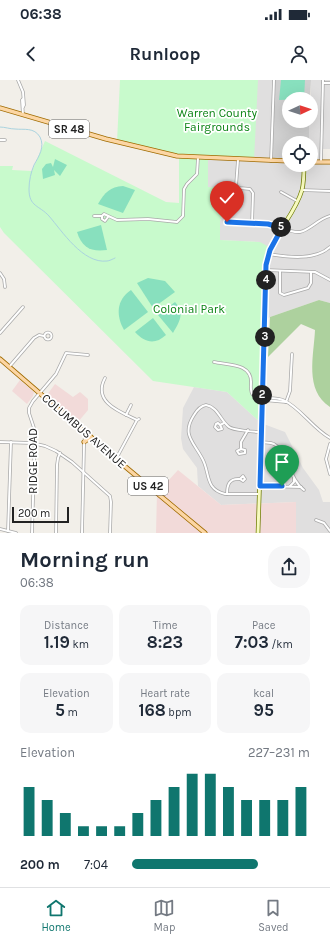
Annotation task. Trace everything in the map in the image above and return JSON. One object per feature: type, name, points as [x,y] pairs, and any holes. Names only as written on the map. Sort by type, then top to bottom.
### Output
[{"type":"main road","name":"SR 48","points":[[0,108],[151,151],[180,157],[282,161]]},
{"type":"main road","points":[[321,162],[330,162]]},
{"type":"main road","name":"COLUMBUS AVENUE","points":[[0,360],[205,533]]},
{"type":"main road","points":[[84,442],[91,437]]},
{"type":"street","points":[[18,80],[23,92],[23,115]]},
{"type":"street","points":[[271,161],[274,80]]},
{"type":"street","points":[[321,162],[323,82],[330,83]]},
{"type":"street","points":[[0,140],[5,140]]},
{"type":"street","points":[[94,216],[102,216],[104,214],[117,220],[148,219],[177,222],[183,216],[185,187],[197,174],[198,158]]},
{"type":"street","points":[[238,160],[236,186],[250,189],[253,193],[252,224]]},
{"type":"street","points":[[258,533],[266,270],[268,254],[302,190],[303,172]]},
{"type":"street","points":[[302,190],[330,191]]},
{"type":"street","points":[[281,192],[297,201]]},
{"type":"street","points":[[102,216],[102,220],[105,221],[108,217]]},
{"type":"street","points":[[226,222],[268,224],[294,232],[301,232],[318,221],[330,216]]},
{"type":"street","points":[[268,254],[312,256],[320,254],[330,248]]},
{"type":"street","points":[[266,270],[311,272],[320,274],[330,280]]},
{"type":"street","points":[[280,271],[280,294],[284,295],[308,288],[311,283],[311,272]]},
{"type":"street","points":[[0,273],[4,279],[5,286]]},
{"type":"street","points":[[0,333],[23,307]]},
{"type":"street","points":[[9,367],[35,337],[39,335],[44,336]]},
{"type":"street","name":"RIDGE ROAD","points":[[32,533],[34,428],[29,410],[31,404],[56,374],[66,353],[88,355]]},
{"type":"street","points":[[286,402],[290,391],[292,354]]},
{"type":"street","points":[[214,362],[246,369],[251,375],[252,394],[264,400],[286,402],[297,410],[317,430],[330,438]]},
{"type":"street","points":[[105,378],[103,386],[104,399],[112,408],[138,420],[116,459]]},
{"type":"street","points":[[259,494],[227,494],[220,492],[210,483],[204,461],[190,438],[188,426],[191,419],[199,409],[208,405],[213,408],[224,422],[232,429],[261,432]]},
{"type":"street","points":[[126,415],[131,406]]},
{"type":"street","points":[[220,425],[224,422]]},
{"type":"street","points":[[241,449],[241,442],[248,430]]},
{"type":"street","points":[[82,533],[84,442],[86,433]]},
{"type":"street","points":[[0,442],[34,444],[50,448],[60,453],[83,472],[110,496],[110,533]]},
{"type":"street","points":[[8,531],[11,442]]},
{"type":"street","points":[[260,442],[271,443],[276,446],[283,455],[293,475],[304,490]]},
{"type":"street","points":[[330,444],[326,459],[330,474]]},
{"type":"street","points":[[56,533],[58,465],[60,453]]},
{"type":"street","points":[[290,486],[294,482],[293,475]]},
{"type":"street","points":[[227,494],[230,481],[240,479]]},
{"type":"street","points":[[260,486],[301,487]]},
{"type":"street","points":[[316,520],[324,523],[330,531]]},
{"type":"street","points":[[0,529],[16,533]]},
{"type":"shaded area","points":[[257,80],[274,80],[284,136],[282,136],[282,172],[318,172],[318,136],[309,136],[309,128],[318,128],[318,92],[311,92],[311,80],[330,80],[330,149],[321,149],[321,162],[330,162],[330,303],[319,300],[270,317],[265,321],[260,242],[220,240],[220,221],[234,189],[208,187],[208,158]]},
{"type":"shaded area","points":[[274,80],[311,80],[310,92],[282,92],[282,128],[309,128],[309,136],[282,136],[282,161],[271,161]]},
{"type":"shaded area","points":[[20,380],[34,392],[27,404],[12,391]]},
{"type":"shaded area","points":[[55,384],[73,397],[80,392],[88,399],[88,410],[78,422],[47,395]]},
{"type":"shaded area","points":[[194,387],[227,392],[261,423],[285,432],[303,468],[319,490],[323,502],[330,502],[330,533],[296,533],[296,502],[221,505],[198,486],[197,468],[183,449],[181,438],[183,408]]},
{"type":"shaded area","points":[[178,470],[221,505],[296,502],[296,533],[156,533],[157,493]]},
{"type":"green space","name":"Colonial Park","points":[[120,80],[258,80],[254,160],[208,158],[208,187],[234,188],[220,221],[220,240],[260,242],[271,248],[268,254],[261,423],[227,392],[153,381],[4,233],[0,227],[0,166],[13,166],[12,170],[32,171],[45,141],[166,202],[179,203],[179,157],[117,142]]},
{"type":"green space","points":[[281,80],[305,80],[304,92],[282,92],[282,100],[279,100]]},
{"type":"green space","points":[[55,159],[67,165],[60,176],[54,170],[55,175],[43,179],[42,169],[46,164],[51,163],[53,167]]},
{"type":"green space","points":[[123,186],[135,190],[123,213],[98,204],[108,191]]},
{"type":"green space","points":[[101,225],[107,250],[88,248],[84,245],[77,232]]},
{"type":"green space","points":[[148,278],[165,281],[175,292],[153,308],[137,283]]},
{"type":"green space","points":[[131,290],[148,312],[124,330],[121,325],[119,308],[122,298]]},
{"type":"green space","points":[[319,300],[330,303],[330,407],[322,400],[317,391],[312,372],[315,330],[301,324],[268,357],[270,317]]},
{"type":"green space","points":[[175,302],[181,313],[178,325],[173,333],[158,315]]},
{"type":"green space","points":[[153,318],[166,335],[154,341],[143,339],[135,332]]},
{"type":"waterway","points":[[0,127],[32,130],[40,137],[42,148],[33,168],[29,183],[29,195],[33,203],[45,212],[67,238],[82,252],[98,261],[108,261],[115,258]]},
{"type":"route","points":[[227,222],[268,224],[282,228],[270,250],[266,265],[260,486],[282,486]]},
{"type":"park label","name":"Warren County Fairgrounds","points":[[217,120]]}]
